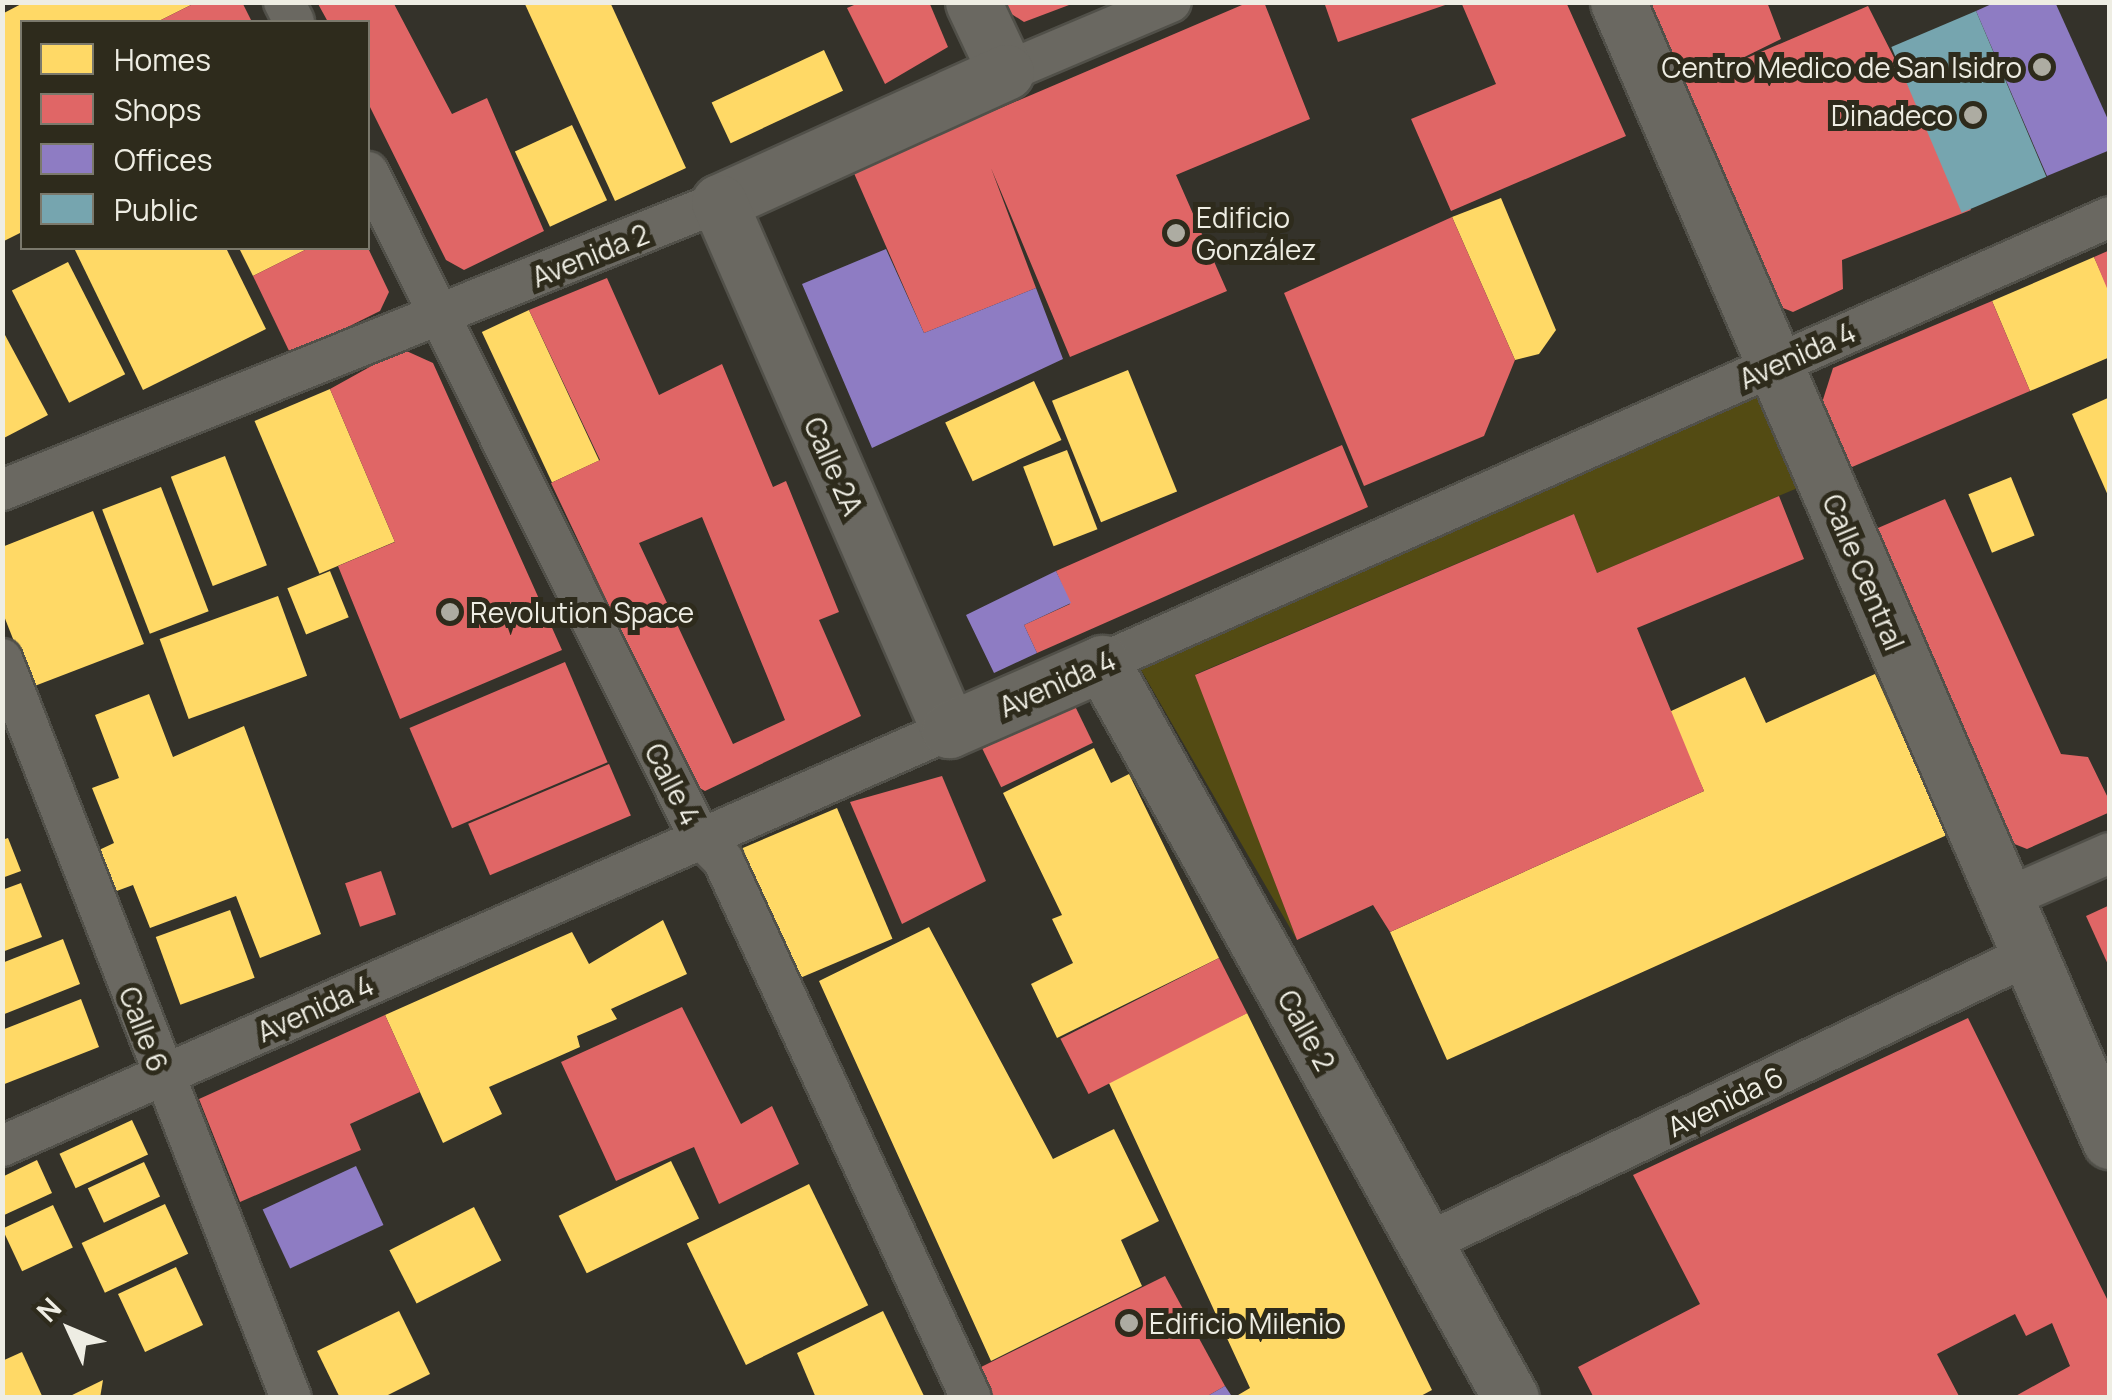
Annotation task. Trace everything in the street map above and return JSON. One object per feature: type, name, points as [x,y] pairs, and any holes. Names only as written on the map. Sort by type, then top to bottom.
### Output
[{"type":"main road","points":[[973,2],[1006,72]]},
{"type":"main road","name":"Calle Central","points":[[1618,2],[1778,364],[2024,957],[2110,1140]]},
{"type":"main road","name":"Avenida 2","points":[[719,202],[1006,72]]},
{"type":"main road","name":"Calle 2A","points":[[719,202],[949,730]]},
{"type":"main road","name":"Avenida 4","points":[[949,730],[1102,663]]},
{"type":"main road","name":"Calle 2","points":[[1102,663],[1512,1398]]},
{"type":"street","name":"Avenida 2","points":[[1006,72],[1171,2]]},
{"type":"street","name":"Calle 4","points":[[370,176],[699,836],[723,860],[971,1398]]},
{"type":"street","name":"Avenida 2","points":[[2,490],[719,202]]},
{"type":"street","name":"Avenida 4","points":[[1102,663],[2110,217]]},
{"type":"street","name":"Calle 6","points":[[2,659],[162,1076],[292,1398]]},
{"type":"street","name":"Avenida 4","points":[[2,1146],[699,836],[949,730]]},
{"type":"street","points":[[2000,900],[2110,853]]},
{"type":"street","name":"Avenida 6","points":[[1425,1244],[2024,957]]},
{"type":"shaded area","points":[[1764,391],[1800,487],[1597,573],[1574,514],[1196,674],[1297,940],[1137,663]]},
{"type":"building: Homes","points":[[25,2],[197,2],[161,20],[20,20],[20,233],[2,242],[2,14]]},
{"type":"building: Homes","points":[[524,2],[610,2],[686,168],[615,201]]},
{"type":"building: Homes","points":[[824,50],[843,91],[731,143],[712,102]]},
{"type":"building: Homes","points":[[572,125],[607,200],[550,227],[515,152]]},
{"type":"building: Homes","points":[[1501,198],[1556,330],[1539,354],[1515,360],[1452,217]]},
{"type":"building: Homes","points":[[75,250],[227,250],[266,329],[143,390]]},
{"type":"building: Homes","points":[[240,250],[305,250],[253,276]]},
{"type":"building: Homes","points":[[2094,257],[2110,293],[2110,357],[2030,391],[1992,301]]},
{"type":"building: Homes","points":[[68,262],[125,374],[69,403],[12,291]]},
{"type":"building: Homes","points":[[529,310],[599,460],[552,482],[482,332]]},
{"type":"building: Homes","points":[[5,335],[48,415],[2,439],[2,336]]},
{"type":"building: Homes","points":[[1128,370],[1177,491],[1101,522],[1052,401]]},
{"type":"building: Homes","points":[[1034,381],[1061,440],[973,481],[945,422]]},
{"type":"building: Homes","points":[[330,389],[395,542],[319,574],[255,421]]},
{"type":"building: Homes","points":[[2110,397],[2110,500],[2072,414]]},
{"type":"building: Homes","points":[[1067,450],[1097,529],[1054,546],[1023,467]]},
{"type":"building: Homes","points":[[225,456],[267,565],[213,586],[171,477]]},
{"type":"building: Homes","points":[[2011,477],[2035,535],[1992,553],[1968,494]]},
{"type":"building: Homes","points":[[161,487],[209,611],[150,634],[102,510]]},
{"type":"building: Homes","points":[[93,511],[144,644],[32,687],[2,611],[2,547]]},
{"type":"building: Homes","points":[[330,571],[349,617],[306,635],[287,588]]},
{"type":"building: Homes","points":[[278,596],[307,676],[189,719],[160,639]]},
{"type":"building: Homes","points":[[1875,674],[1947,835],[1447,1060],[1390,932],[1704,791],[1669,712],[1745,677],[1766,723]]},
{"type":"building: Homes","points":[[149,694],[173,757],[244,726],[321,934],[260,958],[236,896],[150,928],[133,885],[114,892],[99,850],[114,843],[92,788],[119,778],[95,715]]},
{"type":"building: Homes","points":[[1094,748],[1111,783],[1129,774],[1219,958],[1057,1038],[1031,984],[1073,963],[1052,919],[1062,915],[1003,793]]},
{"type":"building: Homes","points":[[837,808],[892,939],[798,979],[742,848]]},
{"type":"building: Homes","points":[[8,838],[21,871],[2,878],[2,840]]},
{"type":"building: Homes","points":[[21,883],[42,937],[2,952],[2,890]]},
{"type":"building: Homes","points":[[230,910],[255,978],[180,1005],[156,937]]},
{"type":"building: Homes","points":[[663,920],[687,974],[611,1009],[617,1019],[577,1036],[580,1047],[489,1087],[502,1114],[443,1143],[385,1015],[572,932],[589,964]]},
{"type":"building: Homes","points":[[929,927],[1053,1159],[1114,1129],[1159,1221],[1121,1240],[1142,1286],[991,1361],[819,981]]},
{"type":"building: Homes","points":[[63,939],[80,984],[2,1015],[2,963]]},
{"type":"building: Homes","points":[[81,999],[99,1047],[2,1085],[2,1030]]},
{"type":"building: Homes","points":[[1247,1013],[1432,1390],[1417,1398],[1233,1398],[1250,1388],[1108,1081]]},
{"type":"building: Homes","points":[[132,1120],[148,1154],[76,1188],[59,1154]]},
{"type":"building: Homes","points":[[37,1160],[52,1193],[2,1216],[2,1177]]},
{"type":"building: Homes","points":[[671,1161],[699,1219],[587,1273],[559,1216]]},
{"type":"building: Homes","points":[[144,1162],[160,1196],[104,1223],[88,1188]]},
{"type":"building: Homes","points":[[809,1184],[868,1305],[746,1365],[687,1244]]},
{"type":"building: Homes","points":[[165,1204],[188,1254],[105,1293],[82,1243]]},
{"type":"building: Homes","points":[[53,1205],[73,1248],[22,1271],[2,1229]]},
{"type":"building: Homes","points":[[474,1207],[501,1260],[417,1304],[389,1250]]},
{"type":"building: Homes","points":[[176,1267],[203,1325],[145,1352],[118,1294]]},
{"type":"building: Homes","points":[[399,1311],[430,1374],[382,1398],[340,1398],[317,1351]]},
{"type":"building: Homes","points":[[883,1311],[925,1398],[816,1398],[797,1353]]},
{"type":"building: Homes","points":[[22,1352],[43,1398],[2,1398],[2,1361]]},
{"type":"building: Homes","points":[[103,1380],[100,1398],[66,1398]]},
{"type":"building: Shops","points":[[197,2],[242,2],[251,20],[161,20]]},
{"type":"building: Shops","points":[[317,2],[393,2],[452,114],[487,98],[544,231],[464,270],[446,260],[370,107],[370,20],[327,20]]},
{"type":"building: Shops","points":[[861,2],[929,2],[948,47],[885,84],[847,8]]},
{"type":"building: Shops","points":[[993,2],[1077,2],[1024,22]]},
{"type":"building: Shops","points":[[1249,2],[1264,2],[1310,119],[1176,175],[1227,291],[1070,357],[991,168],[1036,288],[924,333],[853,171]]},
{"type":"building: Shops","points":[[1324,2],[1451,2],[1451,3],[1338,42]]},
{"type":"building: Shops","points":[[1461,2],[1566,2],[1626,136],[1451,211],[1411,119],[1496,84]]},
{"type":"building: Shops","points":[[1647,2],[1767,2],[1781,39],[1712,73],[1868,6],[1971,210],[1842,260],[1843,289],[1793,312],[1766,301],[1674,89],[1686,84]]},
{"type":"building: Shops","points":[[1452,217],[1515,360],[1484,436],[1364,486],[1284,293]]},
{"type":"building: Shops","points":[[305,250],[369,250],[389,292],[380,311],[291,355],[253,276]]},
{"type":"building: Shops","points":[[2110,250],[2110,293],[2109,293],[2094,257]]},
{"type":"building: Shops","points":[[607,278],[659,395],[722,364],[773,487],[786,481],[839,612],[819,620],[861,716],[705,791],[694,785],[551,483],[600,460],[529,310]],"holes":[[[702,517],[785,720],[733,744],[639,543]]]},
{"type":"building: Shops","points":[[1992,301],[2030,391],[1845,470],[1820,409],[1833,368]]},
{"type":"building: Shops","points":[[402,349],[433,363],[562,650],[400,719],[338,566],[395,542],[330,389]]},
{"type":"building: Shops","points":[[1342,445],[1368,507],[1037,653],[1024,625],[1070,604],[1056,571]]},
{"type":"building: Shops","points":[[1779,496],[1804,559],[1637,628],[1704,791],[1390,932],[1373,905],[1297,940],[1195,675],[1574,514],[1597,573]]},
{"type":"building: Shops","points":[[1945,499],[2061,754],[2088,757],[2110,802],[2110,812],[2027,849],[2007,841],[1871,531]]},
{"type":"building: Shops","points":[[565,662],[608,762],[452,828],[409,728]]},
{"type":"building: Shops","points":[[1074,704],[1093,743],[1001,787],[982,749]]},
{"type":"building: Shops","points":[[609,764],[631,816],[490,875],[468,824]]},
{"type":"building: Shops","points":[[942,776],[986,881],[902,924],[850,802]]},
{"type":"building: Shops","points":[[381,871],[396,914],[360,927],[345,883]]},
{"type":"building: Shops","points":[[2110,905],[2110,969],[2086,916]]},
{"type":"building: Shops","points":[[1219,958],[1247,1013],[1089,1094],[1060,1039]]},
{"type":"building: Shops","points":[[682,1007],[741,1124],[772,1106],[799,1164],[719,1204],[694,1147],[616,1181],[561,1062]]},
{"type":"building: Shops","points":[[385,1015],[420,1092],[350,1124],[361,1150],[240,1202],[199,1099]]},
{"type":"building: Shops","points":[[1968,1018],[2110,1305],[2110,1398],[2012,1398],[2070,1366],[2052,1323],[2026,1336],[2015,1314],[1937,1354],[1960,1398],[1594,1398],[1578,1367],[1700,1304],[1633,1175]]},
{"type":"building: Shops","name":"Edificio Milenio","points":[[1165,1276],[1225,1386],[1204,1398],[990,1398],[977,1369]]},
{"type":"building: Offices","name":"Centro Medico de San Isidro","points":[[1996,2],[2055,2],[2110,124],[2110,150],[2047,176],[1976,11]]},
{"type":"building: Offices","points":[[886,249],[924,333],[1036,288],[1063,359],[872,448],[802,284]]},
{"type":"building: Offices","points":[[1056,571],[1071,603],[1024,625],[1037,653],[994,673],[966,615]]},
{"type":"building: Offices","points":[[356,1166],[383,1225],[290,1268],[263,1210]]},
{"type":"building: Offices","points":[[1225,1386],[1233,1398],[1204,1398]]},
{"type":"building: Public","name":"Dinadeco","points":[[1976,11],[2046,177],[1962,213],[1891,47]]},
{"type":"place","name":"Centro Medico de San Isidro","points":[[2042,67]]},
{"type":"place","name":"Dinadeco","points":[[1973,115]]},
{"type":"place","name":"Edificio González","points":[[1176,233]]},
{"type":"place","name":"Revolution Space","points":[[450,612]]},
{"type":"place","name":"Edificio Milenio","points":[[1129,1323]]}]
